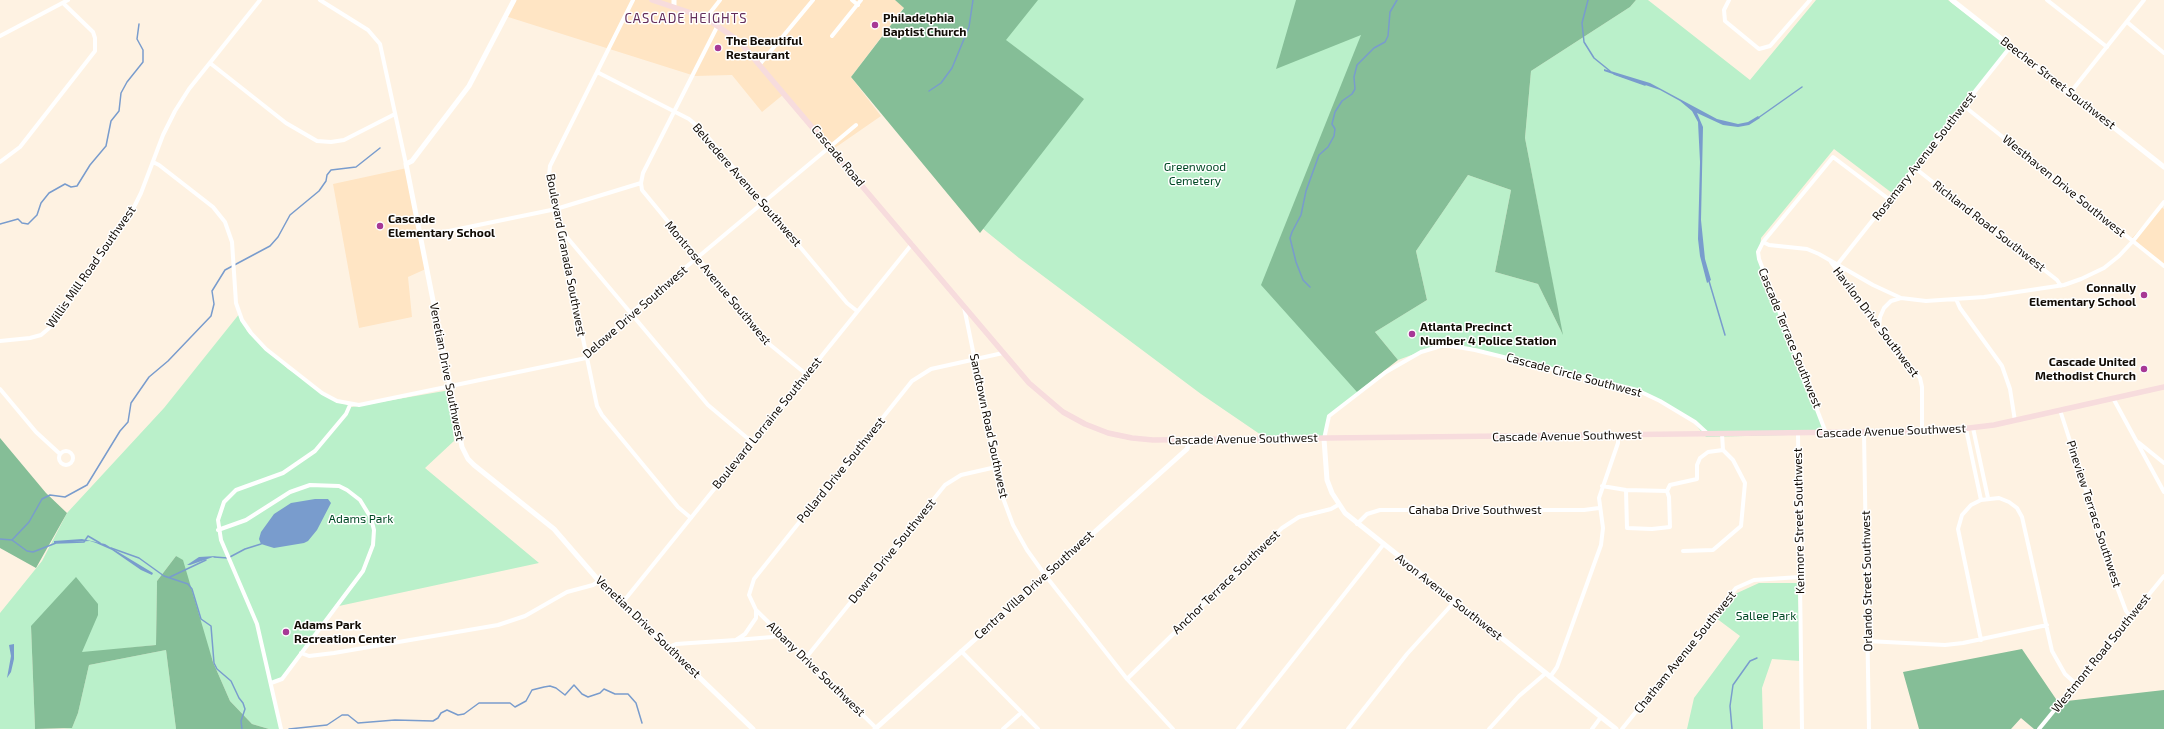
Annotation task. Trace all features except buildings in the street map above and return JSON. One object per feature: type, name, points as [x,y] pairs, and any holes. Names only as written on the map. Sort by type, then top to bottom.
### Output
[{"type":"main road","name":"Cascade Road","points":[[652,0],[674,3],[706,18],[740,41],[998,347]]},
{"type":"main road","name":"Cascade Avenue Southwest","points":[[998,347],[1043,397],[1063,412],[1085,424],[1108,433],[1132,438],[1190,440],[1922,432],[1966,429],[2015,421],[2164,387]]},
{"type":"street","points":[[0,36],[68,0]]},
{"type":"street","name":"Willis Mill Road Southwest","points":[[0,341],[30,338],[41,335],[54,324],[130,215],[141,193],[152,162],[175,111],[210,63],[260,0]]},
{"type":"street","points":[[320,0],[368,30],[376,37],[382,50],[406,164],[412,161],[469,86],[514,0]]},
{"type":"street","name":"Boulevard Granada Southwest","points":[[633,0],[550,166],[549,175],[594,397],[602,415],[678,507],[691,518]]},
{"type":"street","points":[[706,18],[720,0]]},
{"type":"street","points":[[760,64],[813,0]]},
{"type":"street","points":[[852,0],[858,5]]},
{"type":"street","points":[[832,36],[861,0]]},
{"type":"street","points":[[1730,0],[1724,10],[1725,21],[1759,49],[1770,46],[1810,0]]},
{"type":"street","name":"Beecher Street Southwest","points":[[1952,0],[2164,167]]},
{"type":"street","points":[[2047,0],[2107,47]]},
{"type":"street","points":[[2070,93],[2144,0]]},
{"type":"street","points":[[0,162],[20,147],[95,51],[96,38],[93,32],[63,3]]},
{"type":"street","points":[[2127,22],[2164,53]]},
{"type":"street","points":[[420,237],[556,210],[641,183],[643,173],[718,25]]},
{"type":"street","name":"Rosemary Avenue Southwest","points":[[1837,264],[1890,200],[2011,46]]},
{"type":"street","points":[[210,63],[286,123],[317,140],[331,142],[344,140],[395,114]]},
{"type":"street","name":"Belvedere Avenue Southwest","points":[[597,72],[689,119],[702,130],[847,303],[856,311]]},
{"type":"street","name":"Westhaven Drive Southwest","points":[[1964,106],[2164,266]]},
{"type":"street","name":"Delowe Drive Southwest","points":[[350,405],[367,404],[450,388],[586,358],[631,313],[856,125]]},
{"type":"street","points":[[1890,200],[1833,157],[1763,242],[1769,245],[1807,250],[1901,298],[1926,301],[1956,299],[2061,286],[2081,279],[2104,268],[2119,256],[2164,202]]},
{"type":"street","points":[[152,162],[159,165],[213,207],[225,222],[232,242],[236,303],[242,320],[251,333],[266,349],[322,393],[336,401],[350,405],[346,414],[325,441],[304,461],[283,473],[243,486],[230,494],[220,510],[218,530],[257,624],[281,729]]},
{"type":"street","name":"Venetian Drive Southwest","points":[[406,164],[462,447],[468,459],[554,529],[599,581],[623,602],[753,729]]},
{"type":"street","name":"Richland Road Southwest","points":[[1915,168],[2057,280],[2061,286]]},
{"type":"street","name":"Montrose Avenue Southwest","points":[[641,183],[646,196],[768,343],[806,374]]},
{"type":"street","points":[[559,227],[708,405],[752,442]]},
{"type":"street","name":"Cascade Terrace Southwest","points":[[1763,242],[1758,252],[1759,259],[1826,433]]},
{"type":"street","name":"Boulevard Lorraine Southwest","points":[[623,602],[856,311],[912,244]]},
{"type":"street","name":"Havilon Drive Southwest","points":[[1830,261],[1879,328],[1920,378],[1922,387],[1922,432]]},
{"type":"street","points":[[1879,328],[1880,317],[1884,308],[1891,301],[1901,298]]},
{"type":"street","points":[[1956,299],[1960,308],[2002,366],[2010,389],[2015,421]]},
{"type":"street","name":"Sandtown Road Southwest","points":[[964,306],[976,359],[996,467],[1003,498],[1013,524],[1026,550],[1045,575],[1127,679],[1173,729]]},
{"type":"street","name":"Cascade Circle Southwest","points":[[1324,439],[1329,416],[1386,372],[1425,350],[1441,346],[1452,346],[1475,350],[1637,390],[1660,401],[1695,422],[1708,435]]},
{"type":"street","name":"Pollard Drive Southwest","points":[[756,610],[749,595],[754,579],[912,381],[931,369],[1004,353]]},
{"type":"street","points":[[0,389],[36,432],[60,454]]},
{"type":"street","points":[[2113,398],[2164,492]]},
{"type":"street","name":"Pineview Terrace Southwest","points":[[2060,410],[2126,611],[2131,617]]},
{"type":"street","points":[[1973,428],[1988,498]]},
{"type":"street","points":[[1966,429],[1981,500]]},
{"type":"street","name":"Orlando Street Southwest","points":[[1864,432],[1869,729]]},
{"type":"street","points":[[1683,551],[1713,550],[1741,526],[1745,483],[1733,460],[1723,450],[1722,434]]},
{"type":"street","name":"Kenmore Street Southwest","points":[[1798,434],[1802,729]]},
{"type":"street","points":[[1550,677],[1557,667],[1601,545],[1603,528],[1599,508],[1599,498],[1618,443],[1618,436]]},
{"type":"street","name":"Avon Avenue Southwest","points":[[1324,439],[1327,480],[1338,505],[1357,524],[1616,729]]},
{"type":"street","points":[[2135,439],[2164,463]]},
{"type":"street","name":"Centra Villa Drive Southwest","points":[[875,728],[1187,449],[1190,440]]},
{"type":"street","points":[[1626,490],[1627,528],[1652,529],[1670,527],[1669,497],[1667,491],[1670,485],[1697,479],[1700,458],[1708,452],[1723,450]]},
{"type":"street","name":"Downs Drive Southwest","points":[[805,659],[945,485],[961,475],[996,467]]},
{"type":"street","points":[[218,530],[246,520],[290,492],[310,485],[339,486],[354,494],[365,506],[374,530],[373,544],[369,558],[356,583],[282,679],[271,683]]},
{"type":"street","points":[[1602,486],[1626,490],[1667,491]]},
{"type":"street","points":[[1981,640],[1958,529],[1962,515],[1971,505],[1988,498],[1999,498],[2009,502],[2017,508],[2022,517],[2056,661],[2065,674],[2076,684]]},
{"type":"street","name":"Anchor Terrace Southwest","points":[[1127,679],[1282,528],[1299,517],[1331,509],[1338,505]]},
{"type":"street","name":"Cahaba Drive Southwest","points":[[1357,524],[1367,514],[1380,510],[1584,510],[1599,508]]},
{"type":"street","points":[[1238,729],[1383,545]]},
{"type":"street","name":"Westmont Road Southwest","points":[[2039,729],[2164,576]]},
{"type":"street","name":"Chatham Avenue Southwest","points":[[1622,729],[1736,588],[1754,580],[1800,577]]},
{"type":"street","points":[[301,653],[309,656],[334,653],[498,625],[525,616],[567,592],[593,585],[599,581]]},
{"type":"street","points":[[1348,729],[1412,648],[1455,601]]},
{"type":"street","points":[[736,640],[752,626],[756,618],[756,610]]},
{"type":"street","name":"Albany Drive Southwest","points":[[756,610],[875,728]]},
{"type":"street","points":[[1867,641],[1945,645],[1981,640],[2047,625]]},
{"type":"street","points":[[669,647],[676,644],[772,637],[779,634]]},
{"type":"street","points":[[960,651],[1038,729]]},
{"type":"street","points":[[1489,729],[1519,696],[1546,673]]},
{"type":"street","points":[[1003,729],[1022,712]]},
{"type":"street","points":[[1592,729],[1602,717]]},
{"type":"shaded area","points":[[513,0],[895,0],[904,7],[851,77],[881,116],[829,152],[784,94],[762,112],[732,75],[695,76],[505,16]]},
{"type":"shaded area","name":"Cascade Elementary School","points":[[407,168],[428,268],[408,277],[412,317],[359,328],[333,184]]},
{"type":"shaded area","points":[[2160,206],[2164,209],[2164,265],[2132,238]]},
{"type":"green space","points":[[895,0],[1038,0],[1006,40],[1084,99],[980,233],[851,77],[904,8]]},
{"type":"green space","name":"Greenwood Cemetery","points":[[1019,0],[1376,0],[1371,384],[1329,416],[1324,439],[1267,439],[1201,394],[1019,258],[966,215],[984,45]]},
{"type":"green space","points":[[1296,0],[1636,0],[1630,7],[1531,71],[1525,138],[1563,335],[1538,284],[1495,272],[1511,190],[1468,175],[1416,251],[1427,300],[1375,332],[1398,360],[1357,392],[1261,285],[1361,35],[1276,69]]},
{"type":"green space","points":[[1636,0],[1648,0],[1750,80],[1816,0],[1948,0],[2009,47],[1892,193],[1834,149],[1761,238],[1759,261],[1828,434],[1706,437],[1694,423],[1651,395],[1459,347],[1428,349],[1398,360],[1375,332],[1427,300],[1416,251],[1468,175],[1511,190],[1495,272],[1538,284],[1562,333],[1525,138],[1531,71],[1630,7]]},
{"type":"green space","name":"Adams Park","points":[[240,313],[247,331],[288,369],[334,399],[352,407],[450,390],[454,441],[425,468],[539,563],[339,606],[283,676],[272,684],[282,729],[269,729],[252,724],[230,701],[213,662],[176,556],[157,581],[156,645],[81,653],[31,626],[35,729],[0,729],[0,613],[42,561],[67,513],[164,408]]},
{"type":"green space","points":[[0,438],[46,493],[67,513],[36,568],[0,548]]},
{"type":"green space","points":[[176,556],[183,560],[213,662],[230,701],[252,724],[269,729],[176,729],[166,650],[89,665],[78,713],[72,728],[35,729],[31,626],[76,577],[98,604],[98,615],[82,652],[156,645],[157,581]]},
{"type":"green space","name":"Sallee Park","points":[[1759,583],[1798,583],[1800,661],[1772,659],[1762,688],[1763,729],[1687,729],[1694,698],[1740,636],[1716,618],[1735,594]]},
{"type":"green space","points":[[2022,649],[2058,702],[2164,690],[2164,729],[2034,729],[2021,718],[2011,729],[1919,729],[1903,672]]},
{"type":"green space","points":[[166,650],[176,729],[63,729],[72,728],[78,713],[89,665]]},
{"type":"water","points":[[1604,69],[1650,83],[1717,119],[1738,124],[1748,122],[1758,116],[1760,118],[1749,125],[1738,127],[1723,125],[1697,113],[1703,127],[1701,220],[1705,259],[1711,280],[1707,283],[1700,256],[1698,239],[1700,162],[1698,122],[1692,111],[1680,101],[1660,90],[1604,71]]},
{"type":"water","points":[[315,499],[328,499],[331,503],[317,530],[308,541],[274,548],[261,544],[259,539],[261,532],[274,514],[291,503]]},
{"type":"water","points":[[82,539],[105,544],[153,573],[152,575],[141,570],[112,550],[90,541],[54,543],[54,541]]},
{"type":"water","points":[[216,556],[190,565],[187,565],[199,557]]},
{"type":"water","points":[[14,644],[14,659],[11,672],[7,678],[11,656],[9,645]]},
{"type":"waterway","points":[[929,91],[941,83],[952,68],[969,27],[973,0]]},
{"type":"waterway","points":[[1310,287],[1303,280],[1296,262],[1290,238],[1301,215],[1306,191],[1319,155],[1328,147],[1334,136],[1335,129],[1332,124],[1335,112],[1342,101],[1352,94],[1355,89],[1354,77],[1357,65],[1374,48],[1385,42],[1388,36],[1390,12],[1397,0]]},
{"type":"waterway","points":[[1588,0],[1582,23],[1584,42],[1594,58],[1610,71]]},
{"type":"waterway","points":[[0,224],[18,219],[22,223],[28,224],[37,215],[41,203],[49,193],[65,184],[71,187],[77,186],[90,165],[106,146],[111,121],[119,111],[121,93],[127,82],[143,62],[143,50],[137,39],[139,24]]},
{"type":"waterway","points":[[1614,74],[1645,85]]},
{"type":"waterway","points":[[1758,118],[1802,87]]},
{"type":"waterway","points":[[12,540],[29,522],[42,499],[50,495],[65,497],[87,485],[120,431],[128,422],[131,403],[149,377],[168,361],[211,316],[214,304],[212,291],[225,270],[270,246],[278,237],[290,215],[319,191],[331,170],[356,167],[380,148]]},
{"type":"waterway","points":[[1709,281],[1725,335]]},
{"type":"waterway","points":[[0,539],[12,540],[27,551],[33,552],[56,543],[84,542],[88,536],[100,543]]},
{"type":"waterway","points":[[214,557],[228,558],[245,549],[261,544]]},
{"type":"waterway","points":[[111,548],[139,558],[164,576],[188,584],[192,589],[201,619],[211,626],[214,663],[217,669],[231,681],[243,703],[245,709],[241,721],[242,729]]},
{"type":"waterway","points":[[170,577],[206,560]]},
{"type":"waterway","points":[[1732,729],[1730,706],[1733,685],[1750,661],[1757,658]]},
{"type":"waterway","points":[[289,729],[327,725],[342,715],[348,715],[358,723],[395,720],[433,721],[438,718],[441,713],[447,710],[458,715],[464,714],[479,703],[510,703],[515,707],[526,701],[532,690],[544,687],[550,686],[556,688],[565,695],[574,685],[582,694],[588,697],[600,693],[604,689],[615,694],[628,694],[636,703],[642,723]]},
{"type":"place","name":"Philadelphia Baptist Church","points":[[875,25]]},
{"type":"place","name":"The Beautiful Restaurant","points":[[718,48]]},
{"type":"place","name":"Cascade Elementary School","points":[[380,226]]},
{"type":"place","name":"Connally Elementary School","points":[[2144,295]]},
{"type":"place","name":"Atlanta Precinct Number 4 Police Station","points":[[1412,334]]},
{"type":"place","name":"Cascade United Methodist Church","points":[[2144,369]]},
{"type":"place","name":"Adams Park Recreation Center","points":[[286,632]]},
{"type":"district","name":"CASCADE HEIGHTS","points":[[686,19]]}]
